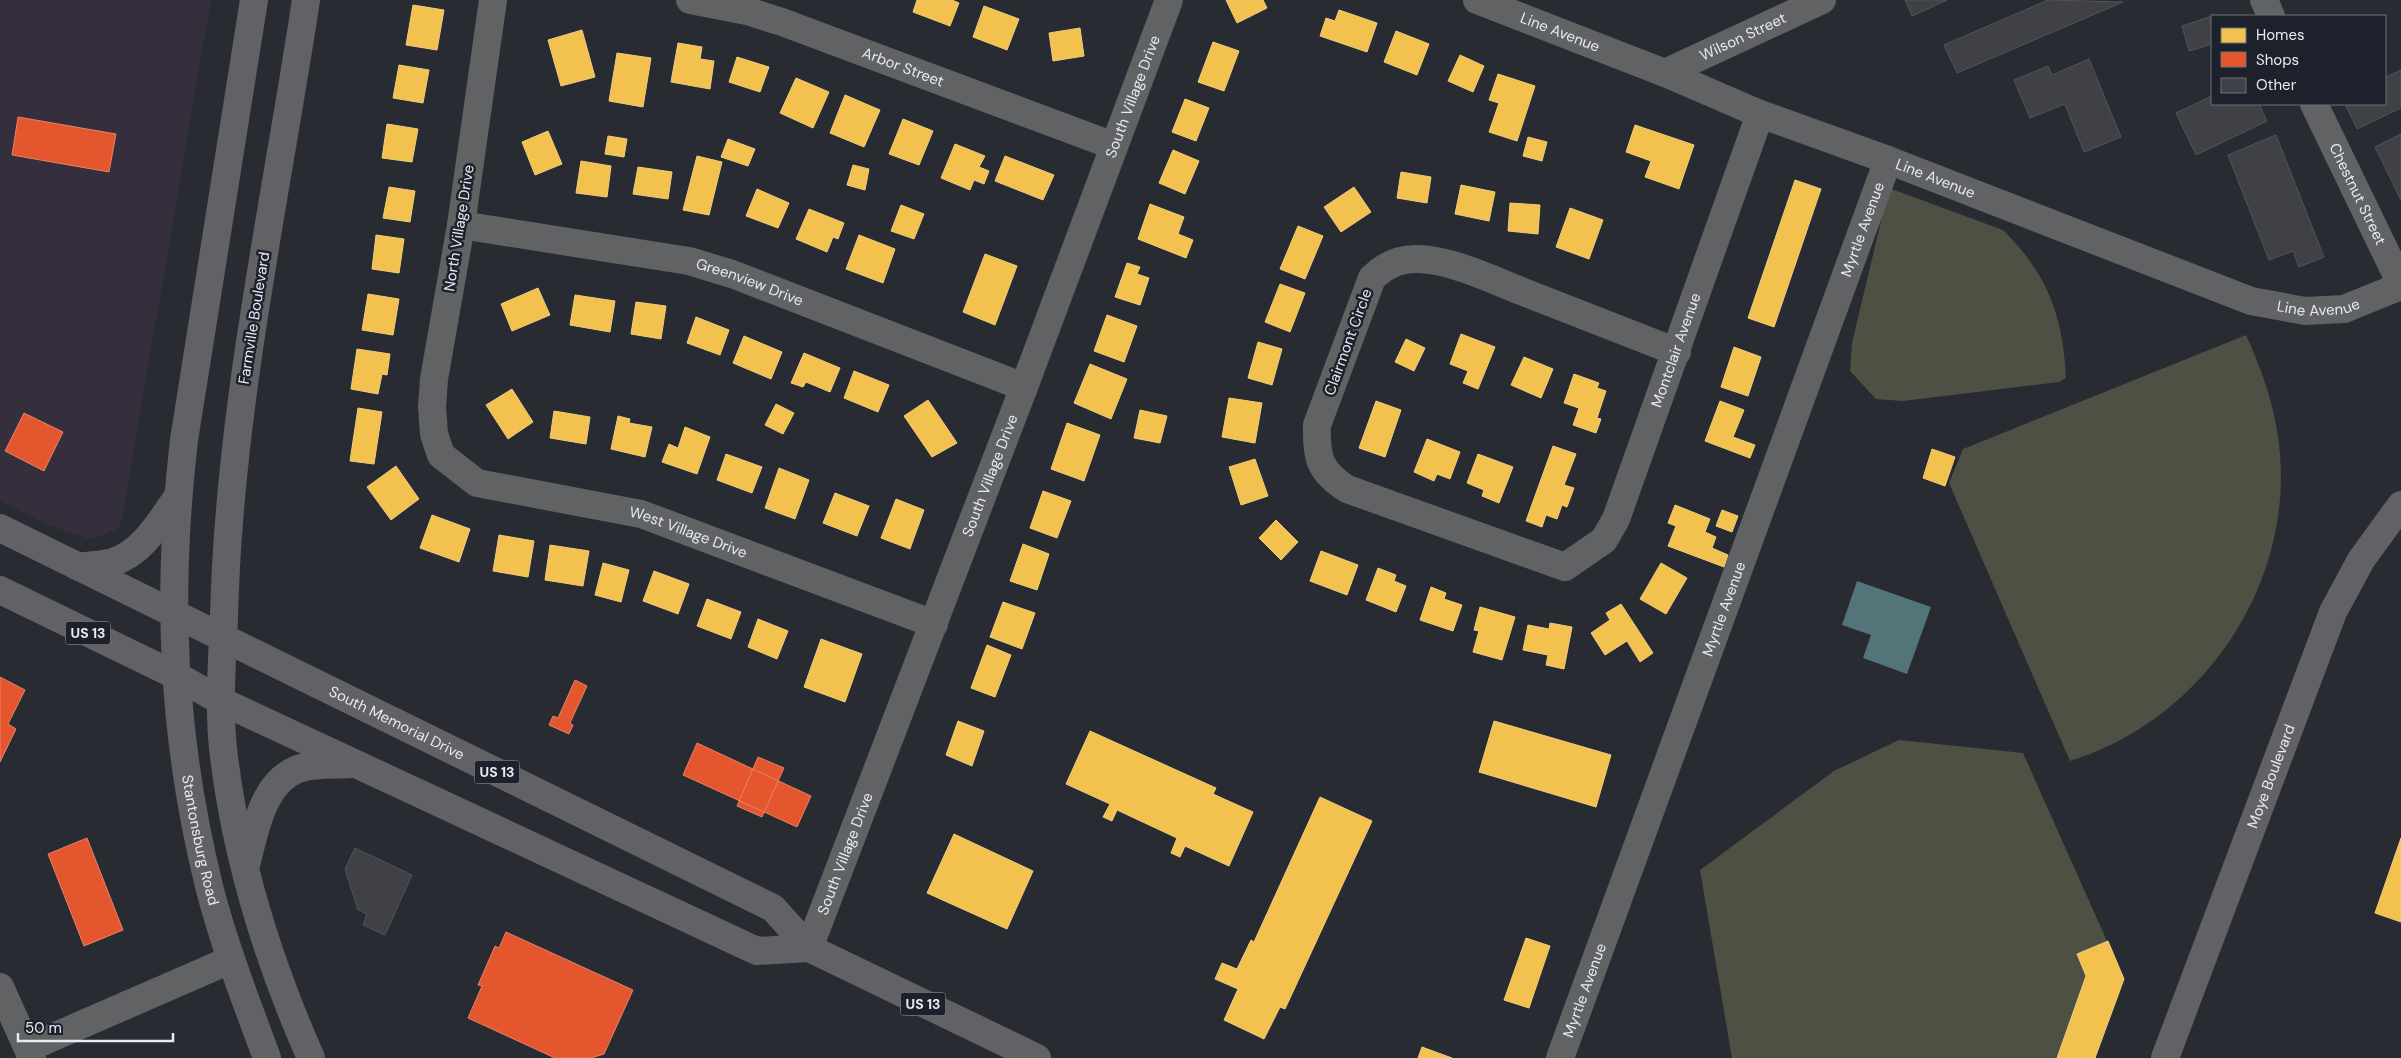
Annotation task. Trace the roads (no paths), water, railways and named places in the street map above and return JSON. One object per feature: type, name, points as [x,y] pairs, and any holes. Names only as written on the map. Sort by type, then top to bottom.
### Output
[{"type":"main road","points":[[172,614],[178,496],[186,426],[254,0]]},
{"type":"main road","name":"Farmville Boulevard","points":[[223,638],[228,508],[235,450],[257,296],[306,0]]},
{"type":"main road","points":[[79,567],[115,561],[136,550],[154,530],[178,496]]},
{"type":"main road","name":"Moye Boulevard","points":[[2166,1058],[2333,612],[2361,560],[2401,505]]},
{"type":"main road","name":"South Memorial Drive","points":[[0,528],[773,908],[809,948],[1011,1052],[1037,1058]]},
{"type":"main road","name":"South Memorial Drive","points":[[0,590],[177,676],[221,701],[757,951],[809,948]]},
{"type":"main road","name":"Stantonsburg Road","points":[[172,614],[181,742],[193,813],[209,887],[230,960],[267,1058]]},
{"type":"main road","points":[[223,638],[221,701],[224,756],[232,814],[244,871],[265,944],[311,1058]]},
{"type":"main road","points":[[244,871],[260,813],[271,792],[283,778],[304,768],[354,764]]},
{"type":"street","name":"North Village Drive","points":[[441,455],[434,434],[432,407],[434,379],[461,226],[493,0]]},
{"type":"street","name":"Arbor Street","points":[[690,0],[747,11],[1114,146]]},
{"type":"street","name":"South Village Drive","points":[[809,948],[1024,387],[1169,0]]},
{"type":"street","name":"Wilson Street","points":[[1665,73],[1822,0]]},
{"type":"street","points":[[2264,0],[2271,15]]},
{"type":"street","name":"Line Avenue","points":[[1492,3],[1665,73],[1760,114],[1888,160],[2251,300],[2305,311],[2344,309],[2401,285]]},
{"type":"street","name":"Chestnut Street","points":[[2314,105],[2401,285]]},
{"type":"street","name":"Montclair Avenue","points":[[1566,567],[1604,540],[1616,519],[1677,352],[1760,114]]},
{"type":"street","name":"Myrtle Avenue","points":[[1560,1058],[1888,160]]},
{"type":"street","name":"Greenview Drive","points":[[461,226],[689,261],[732,274],[1024,387]]},
{"type":"street","name":"Clairmont Circle","points":[[1566,567],[1347,489],[1333,480],[1322,467],[1316,447],[1317,425],[1372,278],[1383,266],[1401,260],[1419,259],[1444,264],[1491,279],[1677,352]]},
{"type":"street","name":"West Village Drive","points":[[441,455],[477,483],[641,514],[934,624]]},
{"type":"street","points":[[0,987],[30,1053],[230,960]]},
{"type":"water","points":[[1857,581],[1931,607],[1907,674],[1863,658],[1871,635],[1842,625]]}]
